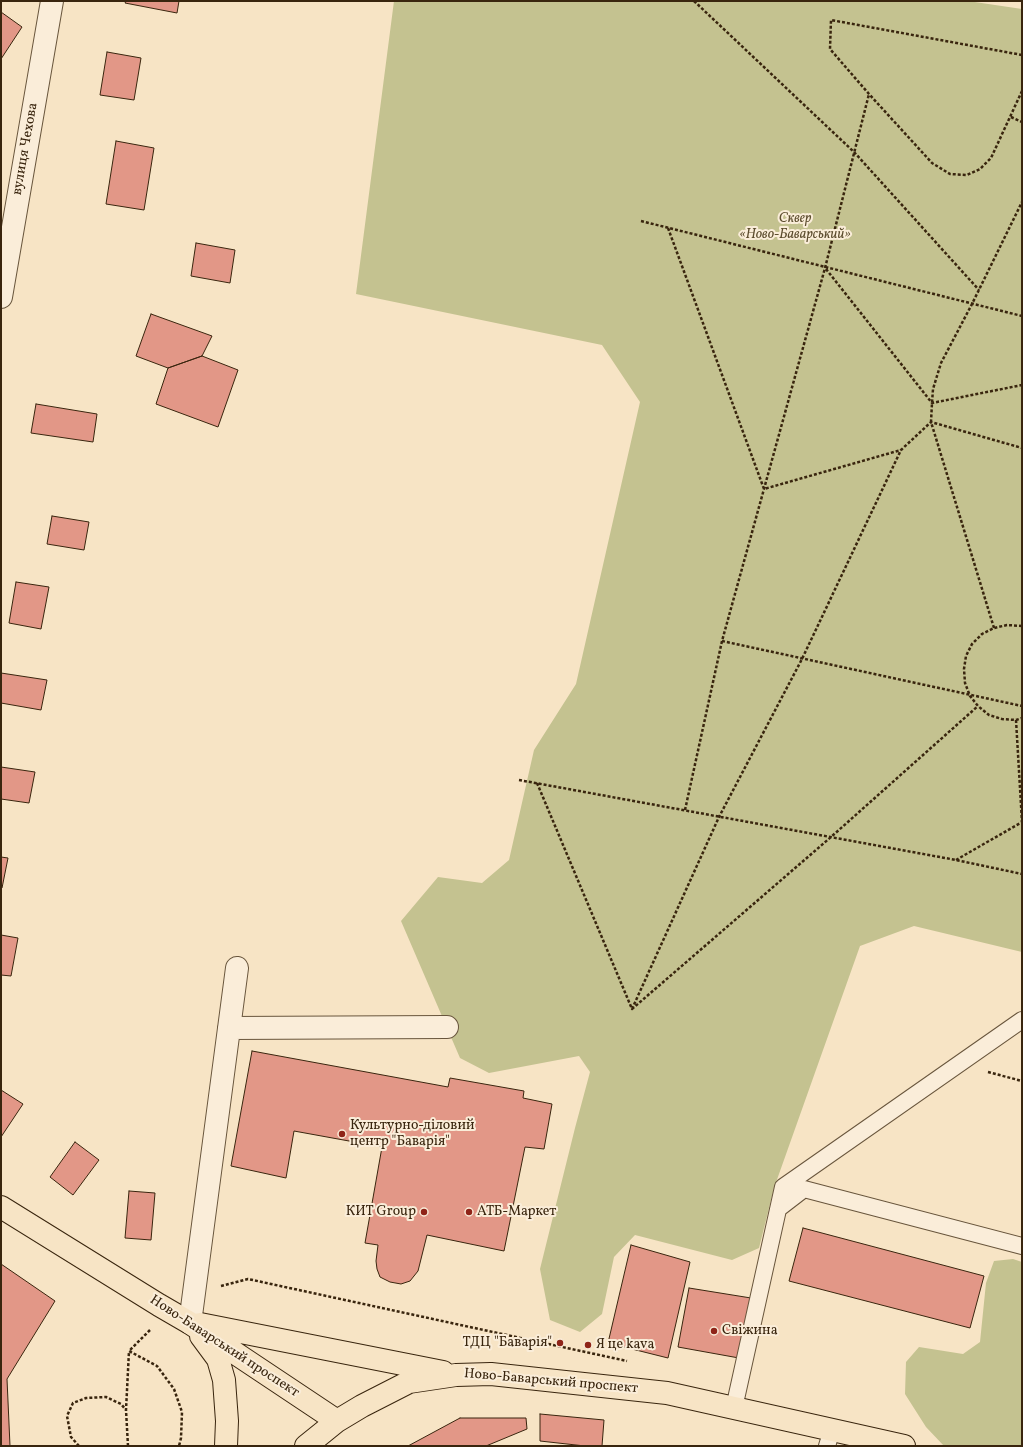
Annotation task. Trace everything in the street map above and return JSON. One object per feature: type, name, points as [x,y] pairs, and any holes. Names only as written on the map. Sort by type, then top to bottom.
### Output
[{"type":"main road","name":"Ново-Баварський проспект","points":[[1,1207],[190,1323],[338,1421],[362,1406],[409,1382],[456,1374],[491,1374],[667,1393],[734,1408],[829,1438],[904,1446]]},
{"type":"main road","points":[[190,1323],[456,1374]]},
{"type":"main road","points":[[190,1323],[218,1359],[224,1380],[228,1421],[226,1446]]},
{"type":"main road","points":[[306,1446],[338,1421]]},
{"type":"street","name":"вулиця Чехова","points":[[1,298],[52,1]]},
{"type":"street","points":[[190,1323],[237,968]]},
{"type":"street","points":[[229,1028],[447,1027]]},
{"type":"lane","points":[[734,1408],[783,1187],[1022,1020]]},
{"type":"lane","points":[[778,1209],[804,1189],[1022,1246]]},
{"type":"path","points":[[694,1],[854,152],[979,290]]},
{"type":"path","points":[[1022,55],[831,20],[830,49],[932,163],[950,174],[967,175],[980,170],[991,158],[1022,91]]},
{"type":"path","points":[[685,810],[722,641],[825,268],[869,94]]},
{"type":"path","points":[[1011,117],[1022,122]]},
{"type":"path","points":[[994,628],[931,422],[932,403],[933,389],[941,363],[1022,202]]},
{"type":"path","points":[[641,221],[1022,316]]},
{"type":"path","points":[[668,228],[764,489]]},
{"type":"path","points":[[825,268],[932,403]]},
{"type":"path","points":[[932,403],[1022,385]]},
{"type":"path","points":[[931,422],[1022,448]]},
{"type":"path","points":[[632,1009],[719,817],[802,659],[901,450],[931,422]]},
{"type":"path","points":[[764,489],[901,450]]},
{"type":"path","points":[[1022,625],[1007,625],[994,628],[982,634],[972,644],[966,656],[964,669],[965,683],[970,696],[978,706],[989,714],[1002,719],[1016,720],[1022,718]]},
{"type":"path","points":[[722,641],[970,696],[1022,706]]},
{"type":"path","points":[[632,1009],[831,837],[978,706]]},
{"type":"path","points":[[956,860],[1022,822],[1016,720]]},
{"type":"path","points":[[519,780],[956,860],[1022,874]]},
{"type":"path","points":[[537,783],[632,1009]]},
{"type":"path","points":[[959,1064],[1022,1081]]},
{"type":"path","points":[[194,1293],[248,1279],[634,1362]]},
{"type":"path","points":[[128,1446],[126,1410],[129,1351],[153,1327]]},
{"type":"path","points":[[129,1351],[156,1366],[174,1389],[182,1412],[181,1438],[179,1446]]},
{"type":"path","points":[[79,1446],[71,1437],[67,1416],[73,1403],[86,1398],[106,1397],[121,1404],[126,1410]]},
{"type":"green space","name":"Сквер «Ново-Баварський»","points":[[394,1],[968,1],[1022,9],[1022,952],[914,926],[860,946],[774,1188],[759,1248],[732,1260],[635,1235],[614,1257],[602,1314],[580,1332],[550,1320],[540,1269],[590,1072],[579,1056],[489,1073],[460,1058],[401,921],[438,877],[482,883],[509,860],[534,750],[576,684],[640,402],[602,345],[356,294]]},
{"type":"green space","points":[[1013,1259],[1022,1262],[1022,1446],[944,1446],[926,1427],[905,1394],[906,1362],[919,1347],[963,1354],[980,1342],[986,1283],[994,1261]]},
{"type":"building","points":[[126,1],[179,1],[177,13],[125,3]]},
{"type":"building","points":[[1,12],[22,27],[1,59]]},
{"type":"building","points":[[107,52],[141,58],[134,100],[100,95]]},
{"type":"building","points":[[116,141],[154,148],[144,210],[106,204]]},
{"type":"building","points":[[196,243],[235,250],[230,283],[191,276]]},
{"type":"building","points":[[151,314],[212,336],[202,356],[168,368],[136,356]]},
{"type":"building","points":[[202,356],[238,370],[218,427],[156,404],[168,368]]},
{"type":"building","points":[[36,404],[97,414],[93,442],[31,433]]},
{"type":"building","points":[[52,516],[89,522],[84,550],[47,544]]},
{"type":"building","points":[[16,582],[49,587],[41,629],[9,623]]},
{"type":"building","points":[[1,673],[47,680],[41,710],[1,703]]},
{"type":"building","points":[[1,767],[35,772],[29,803],[1,799]]},
{"type":"building","points":[[1,857],[8,858],[2,888],[1,887]]},
{"type":"building","points":[[1,935],[18,938],[11,976],[1,975]]},
{"type":"building","points":[[252,1051],[448,1087],[450,1078],[524,1091],[523,1098],[552,1104],[544,1149],[525,1147],[504,1251],[427,1235],[418,1271],[410,1281],[401,1284],[390,1282],[380,1277],[377,1269],[376,1261],[378,1245],[365,1243],[382,1147],[294,1131],[286,1178],[231,1166]]},
{"type":"building","points":[[1,1090],[23,1104],[1,1137]]},
{"type":"building","points":[[75,1142],[99,1160],[73,1195],[50,1177]]},
{"type":"building","points":[[129,1191],[155,1193],[151,1240],[125,1238]]},
{"type":"building","points":[[803,1228],[984,1276],[970,1328],[789,1281]]},
{"type":"building","points":[[631,1245],[690,1262],[668,1358],[608,1343]]},
{"type":"building","points":[[1,1264],[55,1301],[7,1379],[10,1446],[1,1446]]},
{"type":"building","points":[[689,1288],[751,1298],[739,1358],[678,1347]]},
{"type":"building","points":[[540,1414],[604,1420],[602,1446],[585,1446],[540,1441]]},
{"type":"building","points":[[460,1418],[526,1418],[527,1429],[486,1446],[408,1446]]},
{"type":"place","name":"Культурно-діловий центр \"Баварія\"","points":[[342,1134]]},
{"type":"place","name":"КИТ Group","points":[[424,1212]]},
{"type":"place","name":"АТБ-Маркет","points":[[469,1212]]},
{"type":"place","name":"Свіжина","points":[[714,1331]]},
{"type":"place","name":"ТДЦ \"Баварія\"","points":[[560,1343]]},
{"type":"place","name":"Я це kava","points":[[588,1345]]}]
